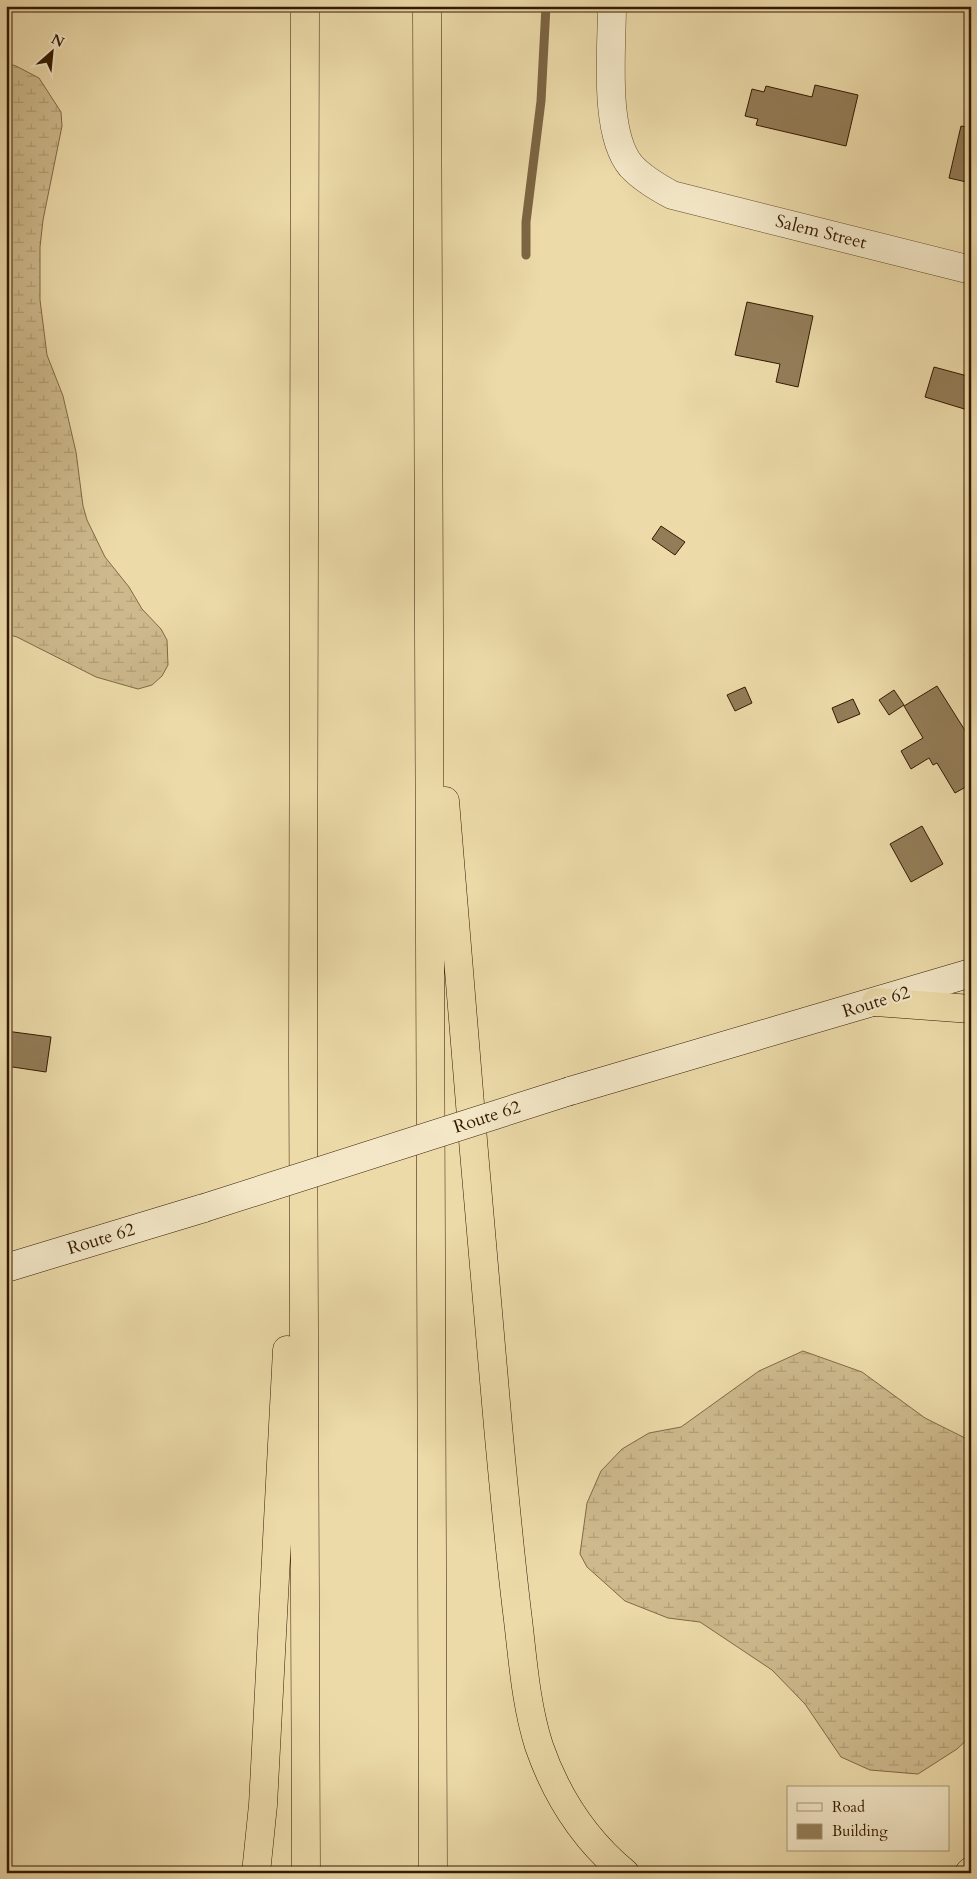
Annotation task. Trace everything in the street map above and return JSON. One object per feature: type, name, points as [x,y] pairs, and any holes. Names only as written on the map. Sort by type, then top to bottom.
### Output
[{"type":"highway","points":[[305,6],[303,1059],[306,1873]]},
{"type":"highway","points":[[427,6],[430,335],[428,593],[434,1873]]},
{"type":"highway","points":[[428,593],[480,1226],[509,1542],[524,1675],[539,1746],[559,1791],[584,1831],[603,1853],[625,1873]]},
{"type":"highway","points":[[876,1002],[971,1009]]},
{"type":"highway","points":[[256,1873],[263,1805],[303,1059]]},
{"type":"main road","name":"Salem Street","points":[[612,6],[611,100],[616,131],[619,143],[630,164],[654,186],[672,195],[971,270]]},
{"type":"main road","name":"Route 62","points":[[6,1268],[204,1208],[570,1091],[971,973]]},
{"type":"green space","points":[[6,63],[39,78],[61,112],[62,126],[43,220],[40,247],[40,300],[47,355],[63,396],[76,452],[83,506],[87,520],[105,557],[129,587],[142,609],[161,629],[167,640],[168,665],[162,676],[152,685],[138,689],[96,677],[17,637],[6,634]]},
{"type":"green space","points":[[803,1351],[862,1372],[925,1418],[971,1441],[971,1736],[957,1749],[918,1774],[870,1770],[841,1757],[805,1704],[772,1670],[700,1622],[668,1618],[625,1601],[587,1567],[580,1554],[587,1503],[601,1471],[622,1449],[649,1433],[681,1427],[759,1371]]},
{"type":"building","points":[[815,85],[858,95],[846,146],[756,125],[758,119],[745,116],[752,89],[764,92],[766,86],[812,97]]},
{"type":"building","points":[[961,126],[971,128],[971,183],[949,178]]},
{"type":"building","points":[[747,302],[813,316],[798,387],[776,382],[780,364],[735,355]]},
{"type":"building","points":[[934,367],[971,377],[971,411],[925,397]]},
{"type":"building","points":[[661,526],[685,542],[675,555],[652,539]]},
{"type":"building","points":[[971,635],[971,658],[965,656]]},
{"type":"building","points":[[937,686],[971,740],[971,784],[955,793],[937,763],[933,765],[929,758],[911,769],[901,751],[923,738],[904,706]]},
{"type":"building","points":[[745,687],[752,703],[735,711],[727,695]]},
{"type":"building","points":[[894,690],[904,705],[889,715],[879,700]]},
{"type":"building","points":[[853,699],[860,714],[838,723],[832,708]]},
{"type":"building","points":[[922,826],[943,864],[911,882],[890,844]]},
{"type":"building","points":[[6,1031],[51,1037],[46,1072],[6,1066]]},
{"type":"waterway","points":[[526,255],[526,222],[541,101],[546,6]]}]
